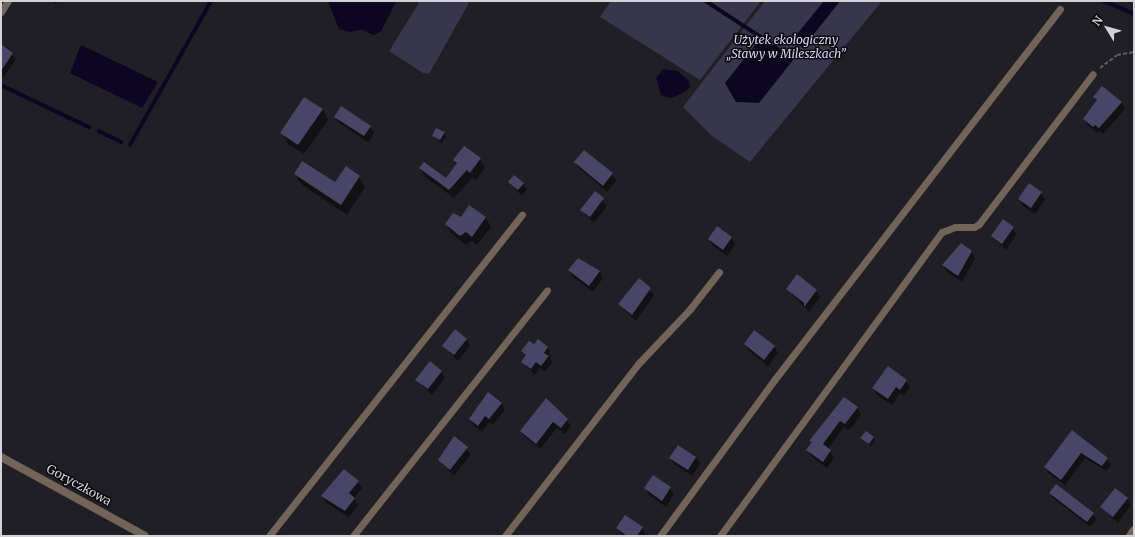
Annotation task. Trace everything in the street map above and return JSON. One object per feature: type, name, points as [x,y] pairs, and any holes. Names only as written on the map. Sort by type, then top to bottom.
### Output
[{"type":"street","name":"Goryczkowa","points":[[1,457],[146,536]]},
{"type":"street","points":[[1130,536],[1134,530]]},
{"type":"lane","points":[[1,12],[8,1]]},
{"type":"lane","points":[[660,536],[775,379],[1060,9]]},
{"type":"lane","points":[[720,536],[942,232],[955,227],[974,227],[979,224],[1093,74]]},
{"type":"lane","points":[[269,536],[522,215]]},
{"type":"lane","points":[[505,536],[638,364],[690,309],[718,272]]},
{"type":"lane","points":[[354,536],[547,290]]},
{"type":"path","points":[[1093,74],[1117,55],[1134,52]]},
{"type":"green space","points":[[416,1],[470,1],[429,74],[423,73],[389,51],[419,3]]},
{"type":"green space","points":[[611,1],[761,1],[700,80],[600,17]]},
{"type":"green space","name":"Użytek ekologiczny „Stawy w Mileszkach”","points":[[765,1],[882,1],[750,162],[712,136],[683,107]]},
{"type":"shaded area","points":[[328,1],[396,2],[381,31],[374,35],[362,30],[349,32],[339,29]]},
{"type":"shaded area","points":[[824,1],[840,1],[803,48],[793,39]]},
{"type":"shaded area","points":[[756,44],[775,45],[794,59],[759,103],[736,102],[725,83]]},
{"type":"shaded area","points":[[81,45],[158,82],[142,108],[70,73]]},
{"type":"shaded area","points":[[663,69],[678,71],[689,81],[690,87],[683,93],[671,98],[661,95],[656,78]]},
{"type":"building","points":[[1,44],[13,53],[1,71]]},
{"type":"building","points":[[1102,86],[1122,102],[1099,128],[1095,125],[1093,127],[1083,119],[1097,100],[1093,97]]},
{"type":"building","points":[[304,97],[323,109],[298,145],[280,133]]},
{"type":"building","points":[[341,106],[371,126],[364,136],[334,117]]},
{"type":"building","points":[[436,128],[445,132],[440,140],[432,136]]},
{"type":"building","points":[[464,146],[481,158],[470,173],[467,170],[449,190],[419,168],[424,162],[446,178],[457,163],[453,160]]},
{"type":"building","points":[[584,150],[613,173],[603,186],[574,162]]},
{"type":"building","points":[[302,161],[335,182],[346,166],[360,176],[341,205],[294,174]]},
{"type":"building","points":[[514,175],[524,183],[518,190],[508,182]]},
{"type":"building","points":[[1029,183],[1042,192],[1031,208],[1018,199]]},
{"type":"building","points":[[595,191],[604,198],[590,217],[580,210]]},
{"type":"building","points":[[469,205],[486,217],[472,237],[466,232],[460,236],[445,224],[453,213],[461,217]]},
{"type":"building","points":[[1003,219],[1014,227],[1002,244],[991,236]]},
{"type":"building","points":[[717,226],[732,237],[723,250],[708,239]]},
{"type":"building","points":[[961,243],[972,251],[958,276],[942,265]]},
{"type":"building","points":[[578,258],[600,271],[589,286],[568,270]]},
{"type":"building","points":[[797,274],[817,290],[804,307],[804,303],[786,289]]},
{"type":"building","points":[[639,278],[651,288],[632,315],[618,304]]},
{"type":"building","points":[[455,329],[467,339],[454,355],[442,346]]},
{"type":"building","points":[[754,330],[775,346],[764,360],[744,344]]},
{"type":"building","points":[[538,339],[548,347],[544,353],[549,356],[541,366],[536,362],[531,369],[521,362],[526,355],[521,351],[529,341],[534,344]]},
{"type":"building","points":[[430,361],[442,371],[428,389],[415,380]]},
{"type":"building","points":[[888,366],[907,380],[900,390],[896,387],[888,399],[872,388]]},
{"type":"building","points":[[488,392],[502,403],[489,419],[485,416],[478,426],[469,419]]},
{"type":"building","points":[[844,397],[858,407],[845,424],[840,421],[823,444],[831,450],[823,462],[806,450],[812,442],[809,441]]},
{"type":"building","points":[[546,398],[568,419],[561,428],[553,422],[536,444],[520,431]]},
{"type":"building","points":[[1072,430],[1108,458],[1102,466],[1081,453],[1061,480],[1044,467]]},
{"type":"building","points":[[866,431],[874,437],[869,444],[860,438]]},
{"type":"building","points":[[454,436],[468,447],[450,470],[438,460]]},
{"type":"building","points":[[678,445],[696,457],[688,470],[669,458]]},
{"type":"building","points":[[344,469],[359,481],[349,493],[355,498],[345,511],[321,496]]},
{"type":"building","points":[[653,475],[671,487],[662,501],[644,488]]},
{"type":"building","points":[[1056,484],[1094,513],[1087,522],[1049,493]]},
{"type":"building","points":[[1115,488],[1128,498],[1113,517],[1100,507]]},
{"type":"building","points":[[625,515],[643,527],[637,536],[627,536],[616,528]]},
{"type":"waterway","points":[[130,145],[211,1]]},
{"type":"waterway","points":[[706,1],[761,37],[764,44]]},
{"type":"waterway","points":[[1104,1],[1134,14]]},
{"type":"waterway","points":[[1,85],[89,127]]},
{"type":"waterway","points":[[99,131],[122,142]]}]
